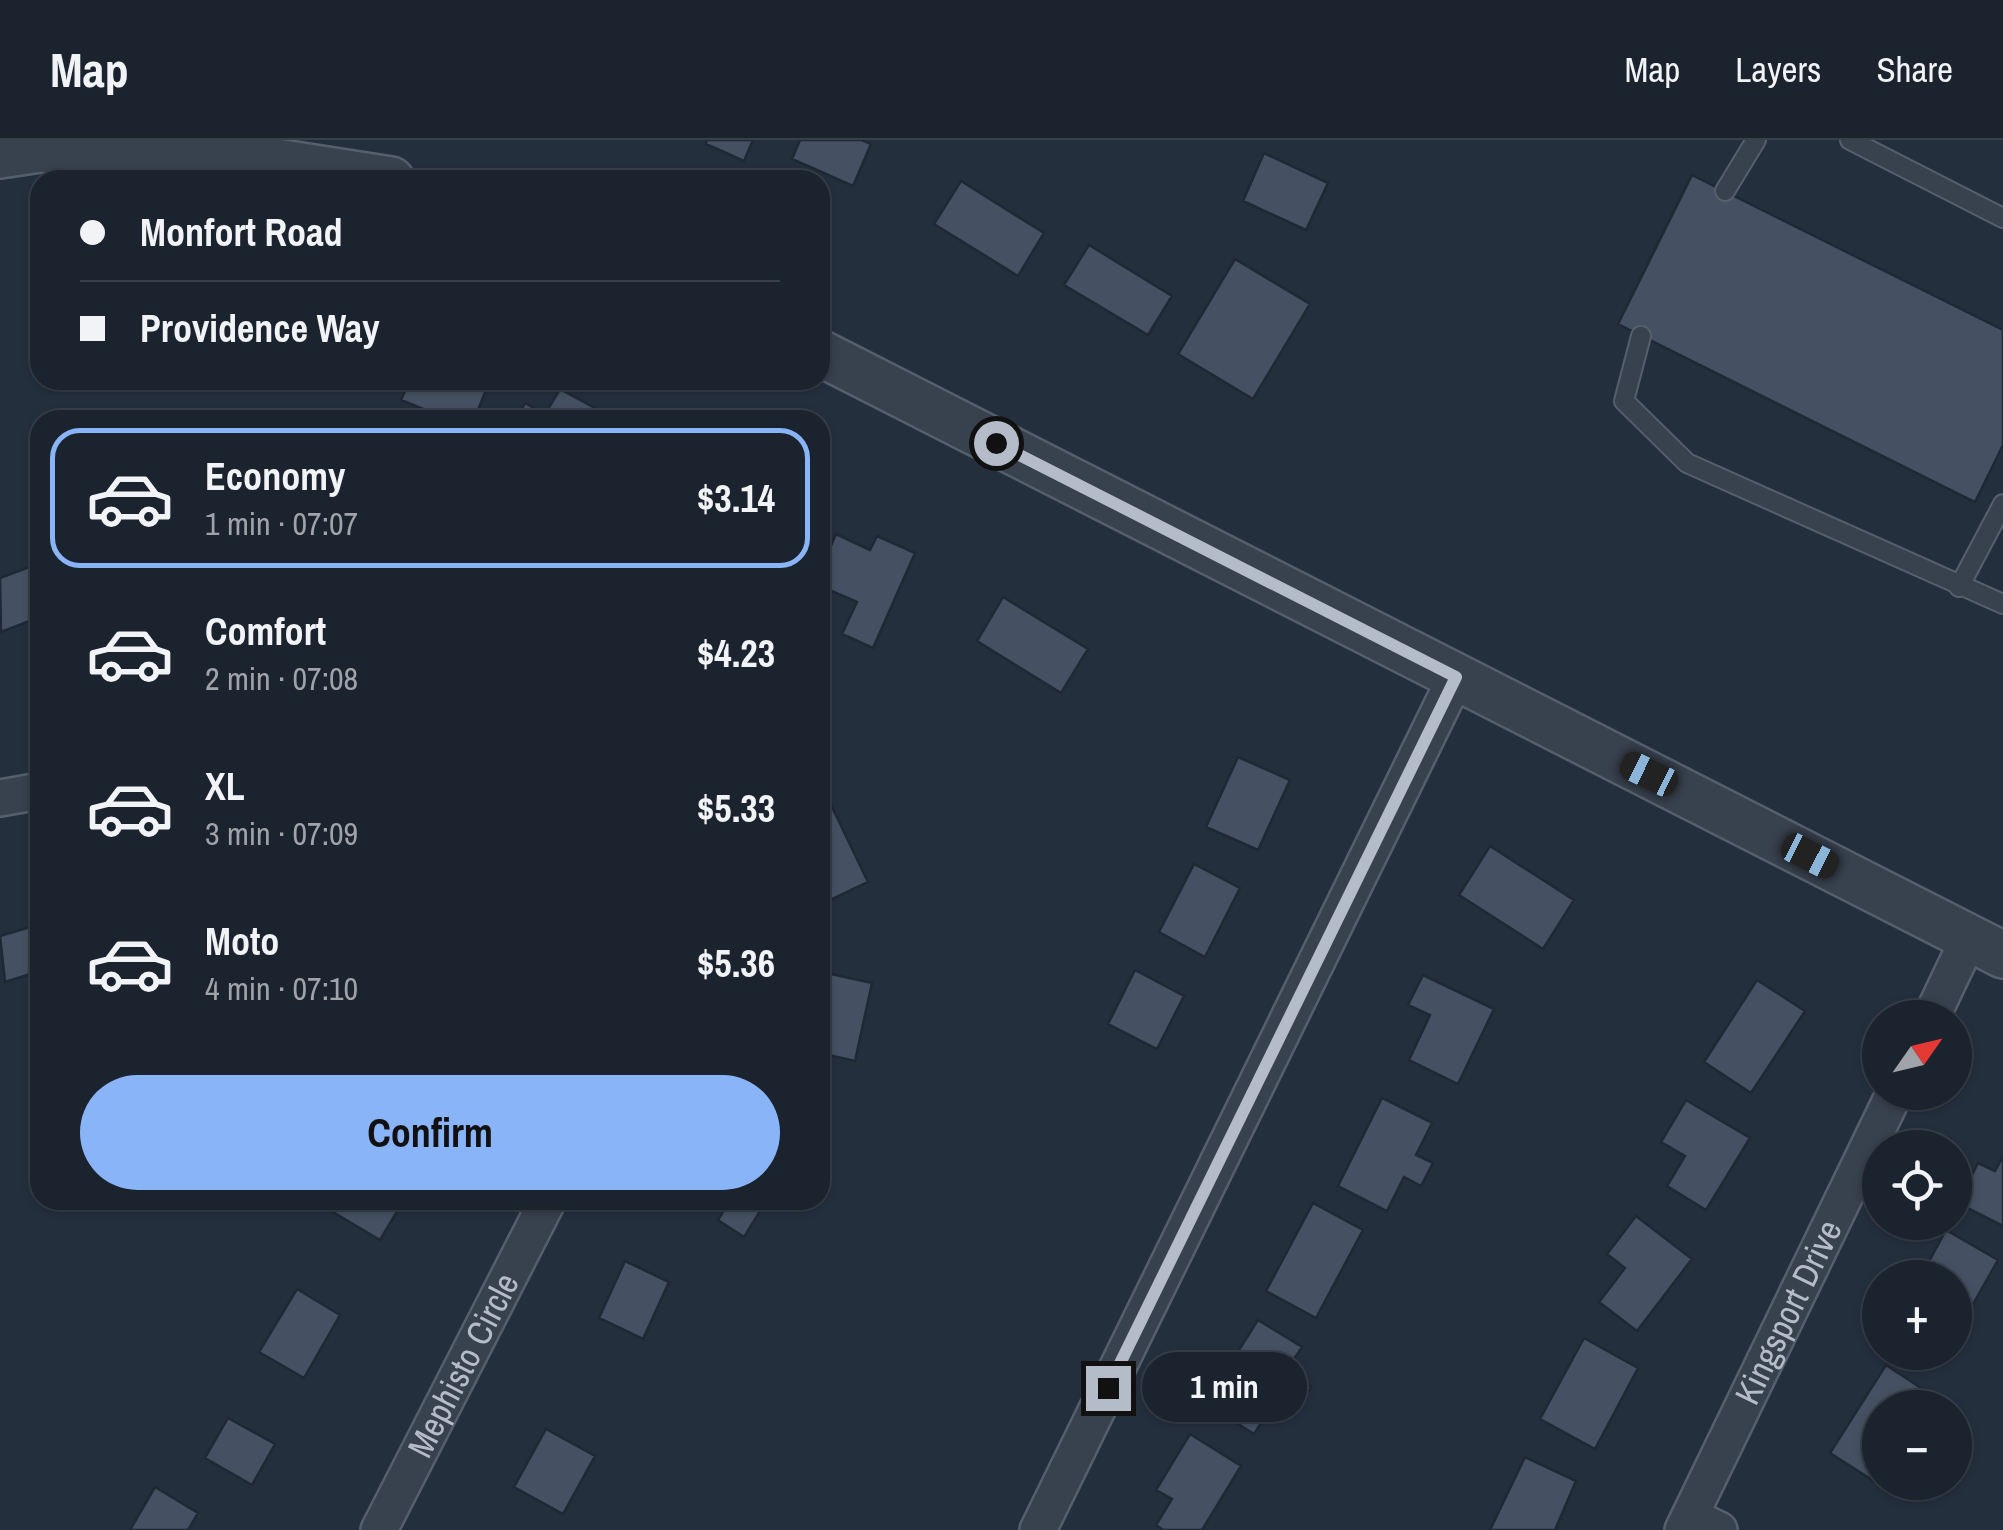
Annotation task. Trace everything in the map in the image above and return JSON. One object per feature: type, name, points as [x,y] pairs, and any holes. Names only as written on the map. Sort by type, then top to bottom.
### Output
[{"type":"street","points":[[0,155],[40,149],[269,161],[327,170]]},
{"type":"street","points":[[830,358],[1986,947],[1945,1000]]},
{"type":"street","points":[[1038,1530],[1456,677]]},
{"type":"street","points":[[0,798],[30,793]]},
{"type":"street","name":"Kingsport Drive","points":[[1697,1525],[1887,1110]]},
{"type":"street","name":"Mephisto Circle","points":[[379,1530],[543,1210]]},
{"type":"lane","points":[[1725,191],[1756,140]]},
{"type":"lane","points":[[1850,140],[2003,218]]},
{"type":"lane","points":[[1642,336],[1624,401],[1687,463],[2003,604]]},
{"type":"lane","points":[[1959,587],[2003,504]]},
{"type":"building","points":[[707,140],[753,140],[744,161],[706,144]]},
{"type":"building","points":[[800,140],[862,140],[871,144],[853,186],[830,176],[830,170],[817,170],[792,159]]},
{"type":"building","points":[[1264,153],[1328,183],[1306,230],[1243,201]]},
{"type":"building","points":[[1692,175],[2003,330],[2003,445],[1975,502],[1618,324]]},
{"type":"building","points":[[961,181],[1044,233],[1018,276],[934,224]]},
{"type":"building","points":[[1089,245],[1172,296],[1148,335],[1064,285]]},
{"type":"building","points":[[1235,259],[1310,304],[1253,399],[1178,354]]},
{"type":"building","points":[[406,390],[486,390],[478,410],[426,410],[401,400]]},
{"type":"building","points":[[562,390],[598,410],[547,410]]},
{"type":"building","points":[[836,534],[870,550],[877,536],[915,553],[873,648],[842,634],[857,602],[830,590],[830,548]]},
{"type":"building","points":[[30,567],[30,621],[1,632],[0,578]]},
{"type":"building","points":[[1003,597],[1088,649],[1061,693],[977,641]]},
{"type":"building","points":[[1238,757],[1290,780],[1258,850],[1206,827]]},
{"type":"building","points":[[830,805],[868,882],[830,900]]},
{"type":"building","points":[[1490,846],[1574,900],[1543,949],[1459,895]]},
{"type":"building","points":[[1194,864],[1240,888],[1205,957],[1159,932]]},
{"type":"building","points":[[30,927],[30,974],[5,982],[0,936]]},
{"type":"building","points":[[1135,970],[1184,996],[1157,1049],[1108,1024]]},
{"type":"building","points":[[830,974],[872,983],[855,1061],[830,1055]]},
{"type":"building","points":[[1423,975],[1494,1009],[1458,1084],[1409,1060],[1430,1015],[1408,1005]]},
{"type":"building","points":[[1757,980],[1805,1011],[1751,1093],[1704,1062]]},
{"type":"building","points":[[1382,1098],[1432,1123],[1416,1155],[1433,1163],[1421,1186],[1404,1177],[1387,1211],[1338,1186]]},
{"type":"building","points":[[1686,1100],[1750,1138],[1706,1210],[1667,1186],[1685,1156],[1661,1142]]},
{"type":"building","points":[[2003,1156],[2003,1226],[1972,1210],[1972,1175],[1978,1163],[1995,1171]]},
{"type":"building","points":[[1313,1203],[1363,1230],[1316,1318],[1266,1291]]},
{"type":"building","points":[[334,1210],[398,1210],[380,1240]]},
{"type":"building","points":[[724,1210],[761,1210],[744,1237],[718,1220]]},
{"type":"building","points":[[1636,1216],[1692,1259],[1637,1331],[1599,1302],[1625,1268],[1607,1254]]},
{"type":"building","points":[[1941,1240],[1963,1240],[1998,1260],[1972,1306],[1972,1260],[1930,1260]]},
{"type":"building","points":[[625,1261],[669,1282],[643,1339],[599,1318]]},
{"type":"building","points":[[297,1289],[340,1315],[304,1378],[259,1352]]},
{"type":"building","points":[[1258,1320],[1302,1347],[1286,1371],[1311,1387],[1294,1414],[1275,1401],[1254,1434],[1205,1403]]},
{"type":"building","points":[[1584,1338],[1638,1368],[1595,1449],[1540,1419]]},
{"type":"building","points":[[1883,1370],[1894,1370],[1924,1390],[1870,1390]]},
{"type":"building","points":[[1862,1403],[1862,1473],[1830,1453]]},
{"type":"building","points":[[228,1418],[275,1444],[252,1485],[205,1458]]},
{"type":"building","points":[[546,1429],[595,1456],[563,1514],[514,1487]]},
{"type":"building","points":[[1190,1434],[1241,1466],[1202,1530],[1163,1530],[1156,1525],[1172,1499],[1156,1490]]},
{"type":"building","points":[[1525,1457],[1576,1481],[1555,1530],[1490,1530]]},
{"type":"building","points":[[155,1487],[198,1513],[188,1530],[130,1530]]},
{"type":"route","points":[[996,443],[1456,677],[1108,1388]]}]
